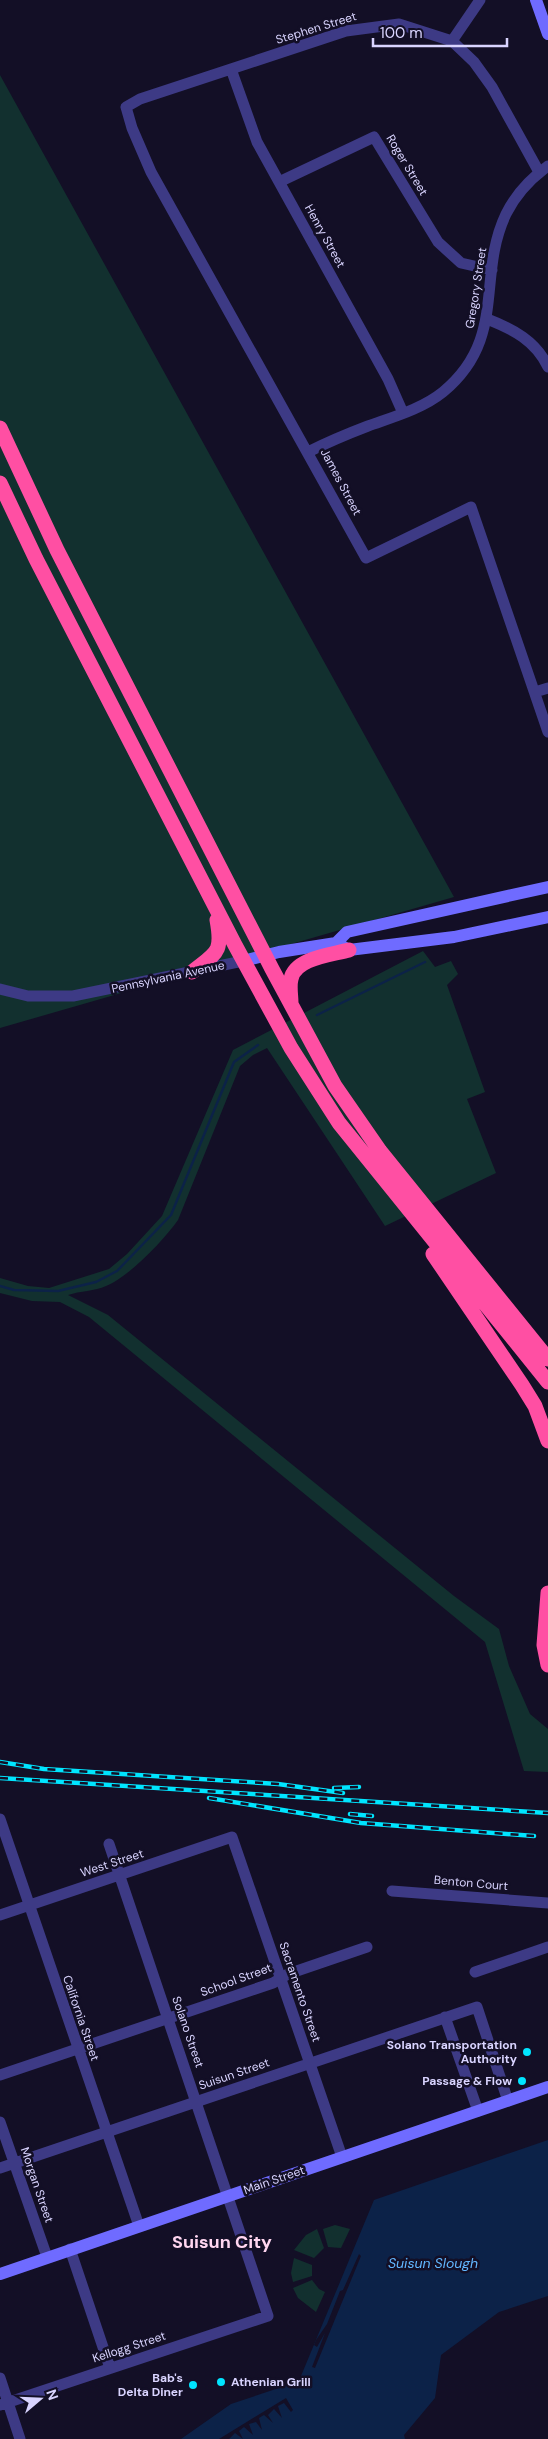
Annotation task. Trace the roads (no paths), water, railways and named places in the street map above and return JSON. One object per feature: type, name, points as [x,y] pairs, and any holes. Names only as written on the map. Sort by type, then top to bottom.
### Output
[{"type":"highway","points":[[0,428],[57,550],[292,1007],[351,1112],[411,1190],[548,1358]]},
{"type":"highway","points":[[0,483],[36,559],[243,961],[318,1093],[339,1123],[548,1382]]},
{"type":"highway","points":[[192,972],[212,956],[221,942],[215,906]]},
{"type":"highway","points":[[292,1007],[291,978],[295,969],[304,962],[342,946]]},
{"type":"highway","points":[[411,1213],[427,1245],[522,1384],[535,1406],[548,1441]]},
{"type":"highway","points":[[498,1296],[526,1320],[548,1346]]},
{"type":"highway","points":[[548,1593],[544,1645],[548,1665]]},
{"type":"main road","points":[[536,0],[548,34]]},
{"type":"main road","name":"Pennsylvania Avenue","points":[[342,946],[347,932],[548,887]]},
{"type":"main road","name":"Pennsylvania Avenue","points":[[243,961],[265,955],[342,946],[454,937],[548,917]]},
{"type":"main road","name":"Main Street","points":[[0,2274],[548,2087]]},
{"type":"street","points":[[452,41],[480,0]]},
{"type":"street","name":"Stephen Street","points":[[126,107],[140,99],[346,31],[400,24],[452,41],[474,62],[544,169]]},
{"type":"street","name":"Henry Street","points":[[231,69],[257,142],[388,379],[403,413]]},
{"type":"street","name":"James Street","points":[[126,107],[132,128],[151,172],[366,558],[471,507],[548,732]]},
{"type":"street","name":"Roger Street","points":[[279,182],[374,137],[438,242],[460,263],[492,270]]},
{"type":"street","name":"Gregory Street","points":[[308,452],[338,437],[422,406],[443,392],[462,372],[481,341],[487,320],[492,270],[506,215],[514,199],[531,179],[544,169]]},
{"type":"street","points":[[487,320],[512,329],[532,343],[548,367]]},
{"type":"street","points":[[535,692],[548,688]]},
{"type":"street","name":"Pennsylvania Avenue","points":[[0,989],[28,996],[73,996],[243,961]]},
{"type":"street","name":"California Street","points":[[0,1819],[139,2226]]},
{"type":"street","name":"West Street","points":[[0,1915],[232,1837]]},
{"type":"street","name":"Sacramento Street","points":[[232,1837],[342,2157]]},
{"type":"street","name":"Solano Street","points":[[109,1844],[268,2316]]},
{"type":"street","name":"Benton Court","points":[[392,1891],[548,1903]]},
{"type":"street","name":"School Street","points":[[0,2075],[273,1983],[281,1978],[367,1947]]},
{"type":"street","points":[[475,1972],[548,1947]]},
{"type":"street","name":"Suisun Street","points":[[0,2168],[477,2007],[508,2101]]},
{"type":"street","points":[[445,2017],[478,2111]]},
{"type":"street","name":"Morgan Street","points":[[0,2122],[47,2258]]},
{"type":"street","points":[[70,2250],[110,2368]]},
{"type":"street","name":"Kellogg Street","points":[[4,2404],[268,2316]]},
{"type":"street","points":[[0,2378],[4,2404],[20,2439]]},
{"type":"water","name":"Suisun Slough","points":[[548,2140],[548,2296],[499,2312],[441,2355],[435,2398],[404,2435],[405,2439],[181,2439],[231,2404],[303,2380],[301,2376],[374,2200]]},
{"type":"waterway","points":[[317,1015],[425,962]]},
{"type":"waterway","points":[[0,1286],[14,1290],[58,1291],[96,1282],[117,1271],[171,1215],[234,1062],[258,1045]]},
{"type":"railway","points":[[0,1762],[44,1769],[278,1784],[343,1793]]},
{"type":"railway","points":[[0,1778],[548,1813]]},
{"type":"railway","points":[[334,1788],[359,1787]]},
{"type":"railway","points":[[209,1798],[361,1823],[534,1836]]},
{"type":"railway","points":[[350,1814],[372,1816]]},
{"type":"place","name":"Solano Transportation Authority","points":[[527,2052]]},
{"type":"place","name":"Passage & Flow","points":[[522,2081]]},
{"type":"place","name":"Athenian Grill","points":[[221,2382]]},
{"type":"place","name":"Bab's Delta Diner","points":[[193,2385]]},
{"type":"district","name":"Suisun City","points":[[222,2242]]}]
